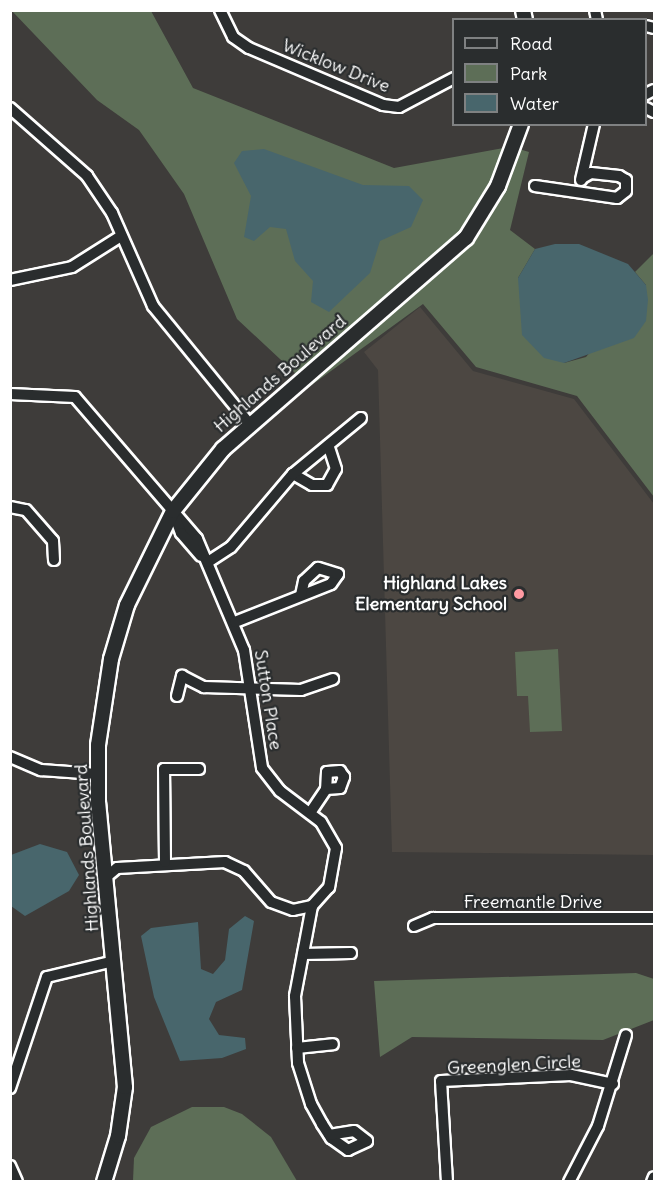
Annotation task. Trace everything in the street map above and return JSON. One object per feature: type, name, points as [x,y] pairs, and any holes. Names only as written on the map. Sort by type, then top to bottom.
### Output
[{"type":"street","name":"Wicklow Drive","points":[[220,10],[233,37],[249,48],[383,105],[399,107],[452,79]]},
{"type":"street","points":[[10,108],[87,176],[121,236],[153,306],[248,423]]},
{"type":"street","name":"Highlands Boulevard","points":[[104,1182],[118,1137],[124,1087],[97,774],[101,715],[118,634],[138,578],[173,511],[248,423],[466,238],[498,186],[520,126]]},
{"type":"street","points":[[577,192],[594,126]]},
{"type":"street","points":[[535,186],[617,198],[626,191],[626,180],[619,176],[591,173],[582,178]]},
{"type":"street","points":[[10,280],[72,267],[121,236]]},
{"type":"street","name":"Sutton Place","points":[[10,394],[75,397],[173,511],[208,562],[235,622],[252,688],[262,768],[280,791],[310,813],[336,848],[329,887],[312,906]]},
{"type":"street","points":[[208,562],[231,547],[293,474],[361,418]]},
{"type":"street","points":[[293,474],[312,485],[327,485],[336,469],[328,445]]},
{"type":"street","points":[[10,507],[26,510],[53,541],[54,560]]},
{"type":"street","points":[[235,622],[301,595]]},
{"type":"street","points":[[177,696],[182,676],[204,687],[252,688],[314,689],[333,679]]},
{"type":"street","points":[[10,757],[41,770],[97,774]]},
{"type":"street","points":[[165,862],[164,769],[199,769]]},
{"type":"street","points":[[310,813],[326,789]]},
{"type":"street","points":[[105,878],[113,868],[165,862],[225,862],[244,871],[271,902],[293,910],[312,906],[296,996],[297,1048],[303,1082],[329,1135]]},
{"type":"street","name":"Freemantle Drive","points":[[414,926],[432,918],[654,918]]},
{"type":"street","points":[[303,954],[351,953]]},
{"type":"street","points":[[10,1088],[47,977],[114,961]]},
{"type":"street","points":[[569,1182],[613,1084],[626,1035]]},
{"type":"street","points":[[297,1048],[333,1044]]},
{"type":"street","name":"Greenglen Circle","points":[[447,1182],[441,1081],[571,1075],[613,1084]]},
{"type":"street","points":[[10,1166],[17,1182]]},
{"type":"street","points":[[652,1182],[654,1177]]},
{"type":"shaded area","name":"Highland Lakes Elementary School","points":[[420,307],[473,371],[574,399],[654,504],[654,855],[392,852],[378,370],[364,352]]},
{"type":"green space","points":[[12,11],[151,11],[193,88],[394,168],[509,147],[462,234],[296,374],[237,319],[184,194],[139,130],[97,100]]},
{"type":"green space","points":[[519,149],[529,152],[510,230],[535,249],[518,278],[564,363],[586,357],[646,285],[635,272],[654,253],[654,497],[577,396],[476,367],[423,304],[309,387],[304,381],[470,242]]},
{"type":"green space","points":[[558,649],[562,731],[530,732],[528,696],[517,696],[515,652]]},
{"type":"green space","points":[[636,973],[654,979],[654,1020],[603,1040],[412,1037],[380,1057],[374,981]]},
{"type":"green space","points":[[192,1107],[224,1107],[242,1114],[271,1137],[297,1181],[133,1181],[134,1158],[151,1127]]},
{"type":"water","points":[[264,149],[363,185],[409,186],[423,200],[411,227],[380,241],[370,273],[329,312],[311,302],[313,281],[295,261],[286,229],[270,227],[254,241],[244,237],[251,196],[234,163],[242,151]]},
{"type":"water","points":[[555,244],[579,244],[628,264],[646,285],[648,300],[646,321],[634,338],[564,363],[544,358],[522,335],[518,278],[535,249]]},
{"type":"water","points":[[40,844],[67,852],[79,875],[69,891],[25,916],[11,906],[11,855]]},
{"type":"water","points":[[245,916],[254,921],[242,990],[216,1002],[209,1019],[219,1035],[245,1038],[246,1049],[222,1058],[180,1061],[154,997],[141,936],[151,928],[198,922],[201,969],[213,974],[225,960],[229,929]]},
{"type":"place","name":"Highland Lakes Elementary School","points":[[519,594]]}]
